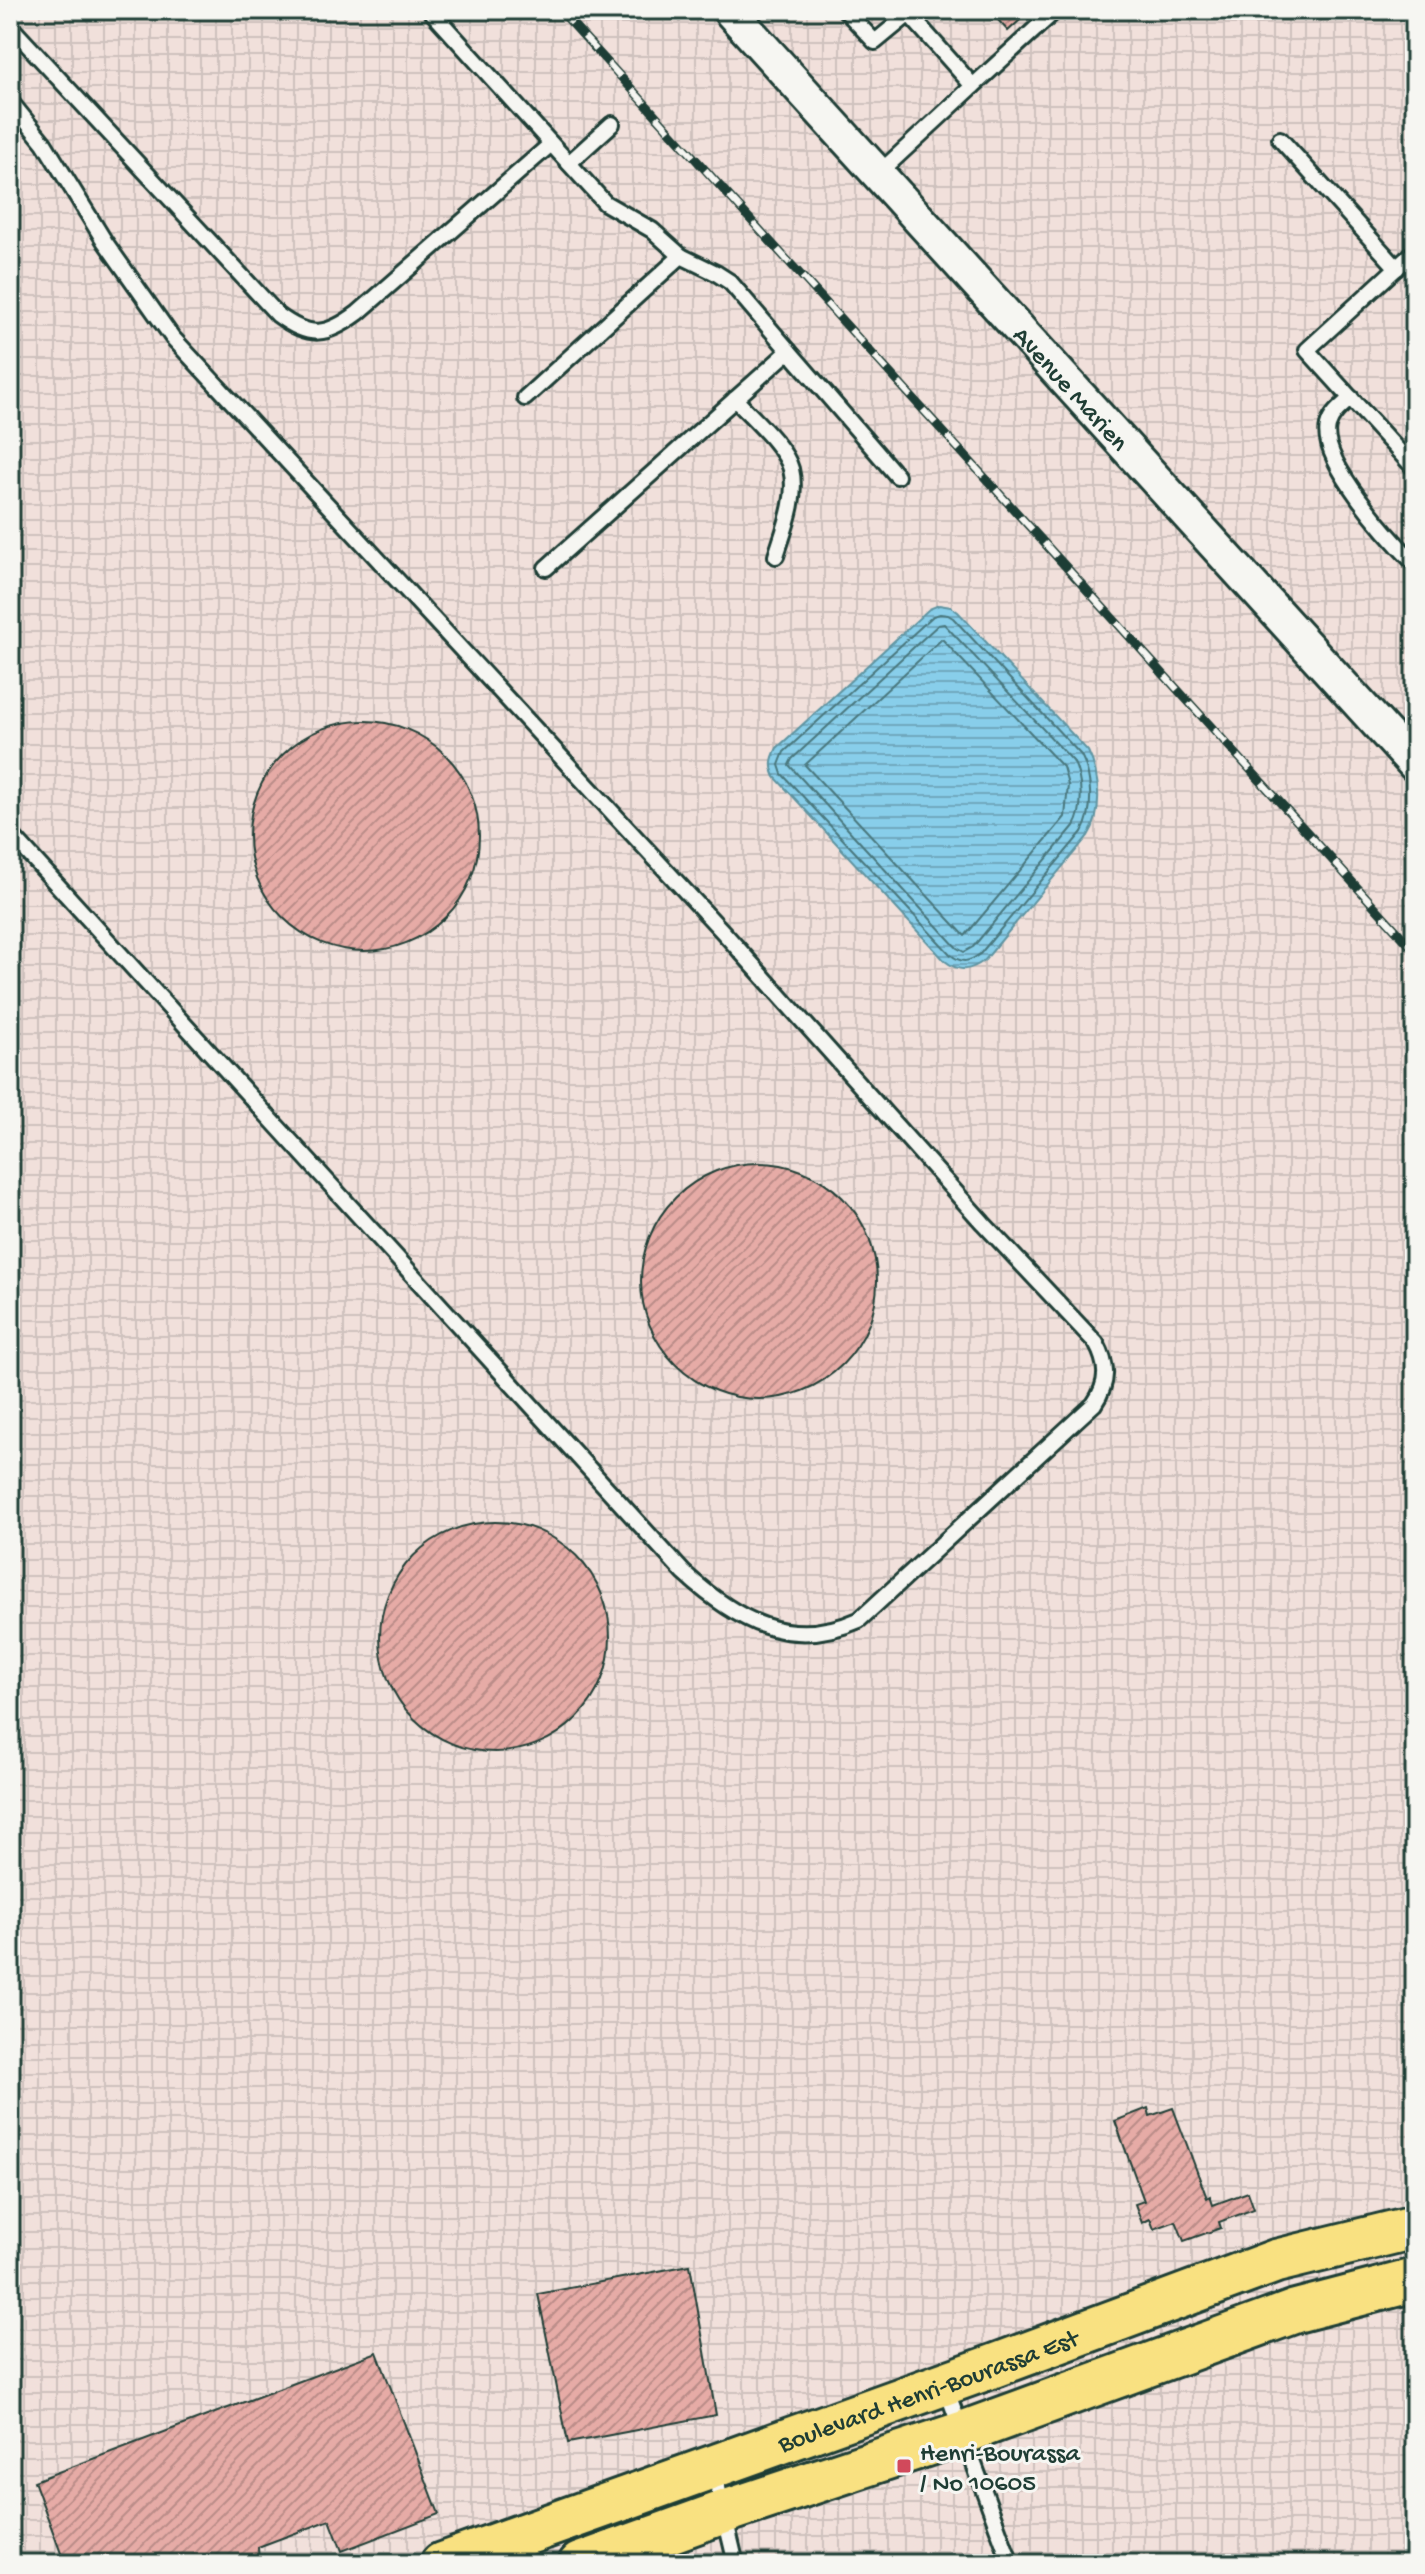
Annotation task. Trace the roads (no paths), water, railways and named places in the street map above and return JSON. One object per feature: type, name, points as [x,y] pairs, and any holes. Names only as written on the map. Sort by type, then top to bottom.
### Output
[{"type":"main road","points":[[1276,2261],[1415,2208]]},
{"type":"main road","name":"Boulevard Henri-Bourassa Est","points":[[442,2564],[1276,2261],[1415,2227]]},
{"type":"main road","name":"Boulevard Henri-Bourassa Est","points":[[580,2564],[724,2512],[962,2433],[1296,2311],[1415,2280]]},
{"type":"main road","points":[[1296,2311],[1415,2297]]},
{"type":"street","name":"Avenue Marien","points":[[729,10],[1415,765]]},
{"type":"lane","points":[[430,10],[605,203],[652,230],[681,256],[730,282],[897,476]]},
{"type":"lane","points":[[845,10],[875,42],[909,14],[973,86]]},
{"type":"lane","points":[[877,174],[1056,10]]},
{"type":"lane","points":[[10,26],[278,315],[304,331],[318,333],[331,330],[358,313],[551,144]]},
{"type":"lane","points":[[10,101],[44,143],[105,242],[172,337],[724,933],[983,1223],[1096,1343],[1106,1368],[1102,1393],[1094,1404],[859,1620],[843,1627],[796,1632],[776,1631],[741,1616],[684,1573],[10,833]]},
{"type":"lane","points":[[569,163],[612,124]]},
{"type":"lane","points":[[1280,139],[1397,268]]},
{"type":"lane","points":[[1415,251],[1307,350],[1415,469]]},
{"type":"lane","points":[[525,398],[681,256]]},
{"type":"lane","points":[[546,568],[789,351]]},
{"type":"lane","points":[[1351,398],[1329,422],[1327,439],[1330,450],[1354,492],[1415,564]]},
{"type":"lane","points":[[735,399],[784,453],[791,468],[793,486],[789,510],[776,556]]},
{"type":"lane","points":[[944,2382],[1011,2564]]},
{"type":"lane","points":[[714,2467],[736,2564]]},
{"type":"water","points":[[939,605],[958,612],[1088,751],[1098,794],[1096,816],[1088,836],[985,960],[965,969],[945,961],[775,777],[772,766],[777,748],[929,609]]},
{"type":"railway","points":[[560,10],[1415,951]]},
{"type":"place","name":"Henri-Bourassa / No 10605","points":[[904,2466]]}]
